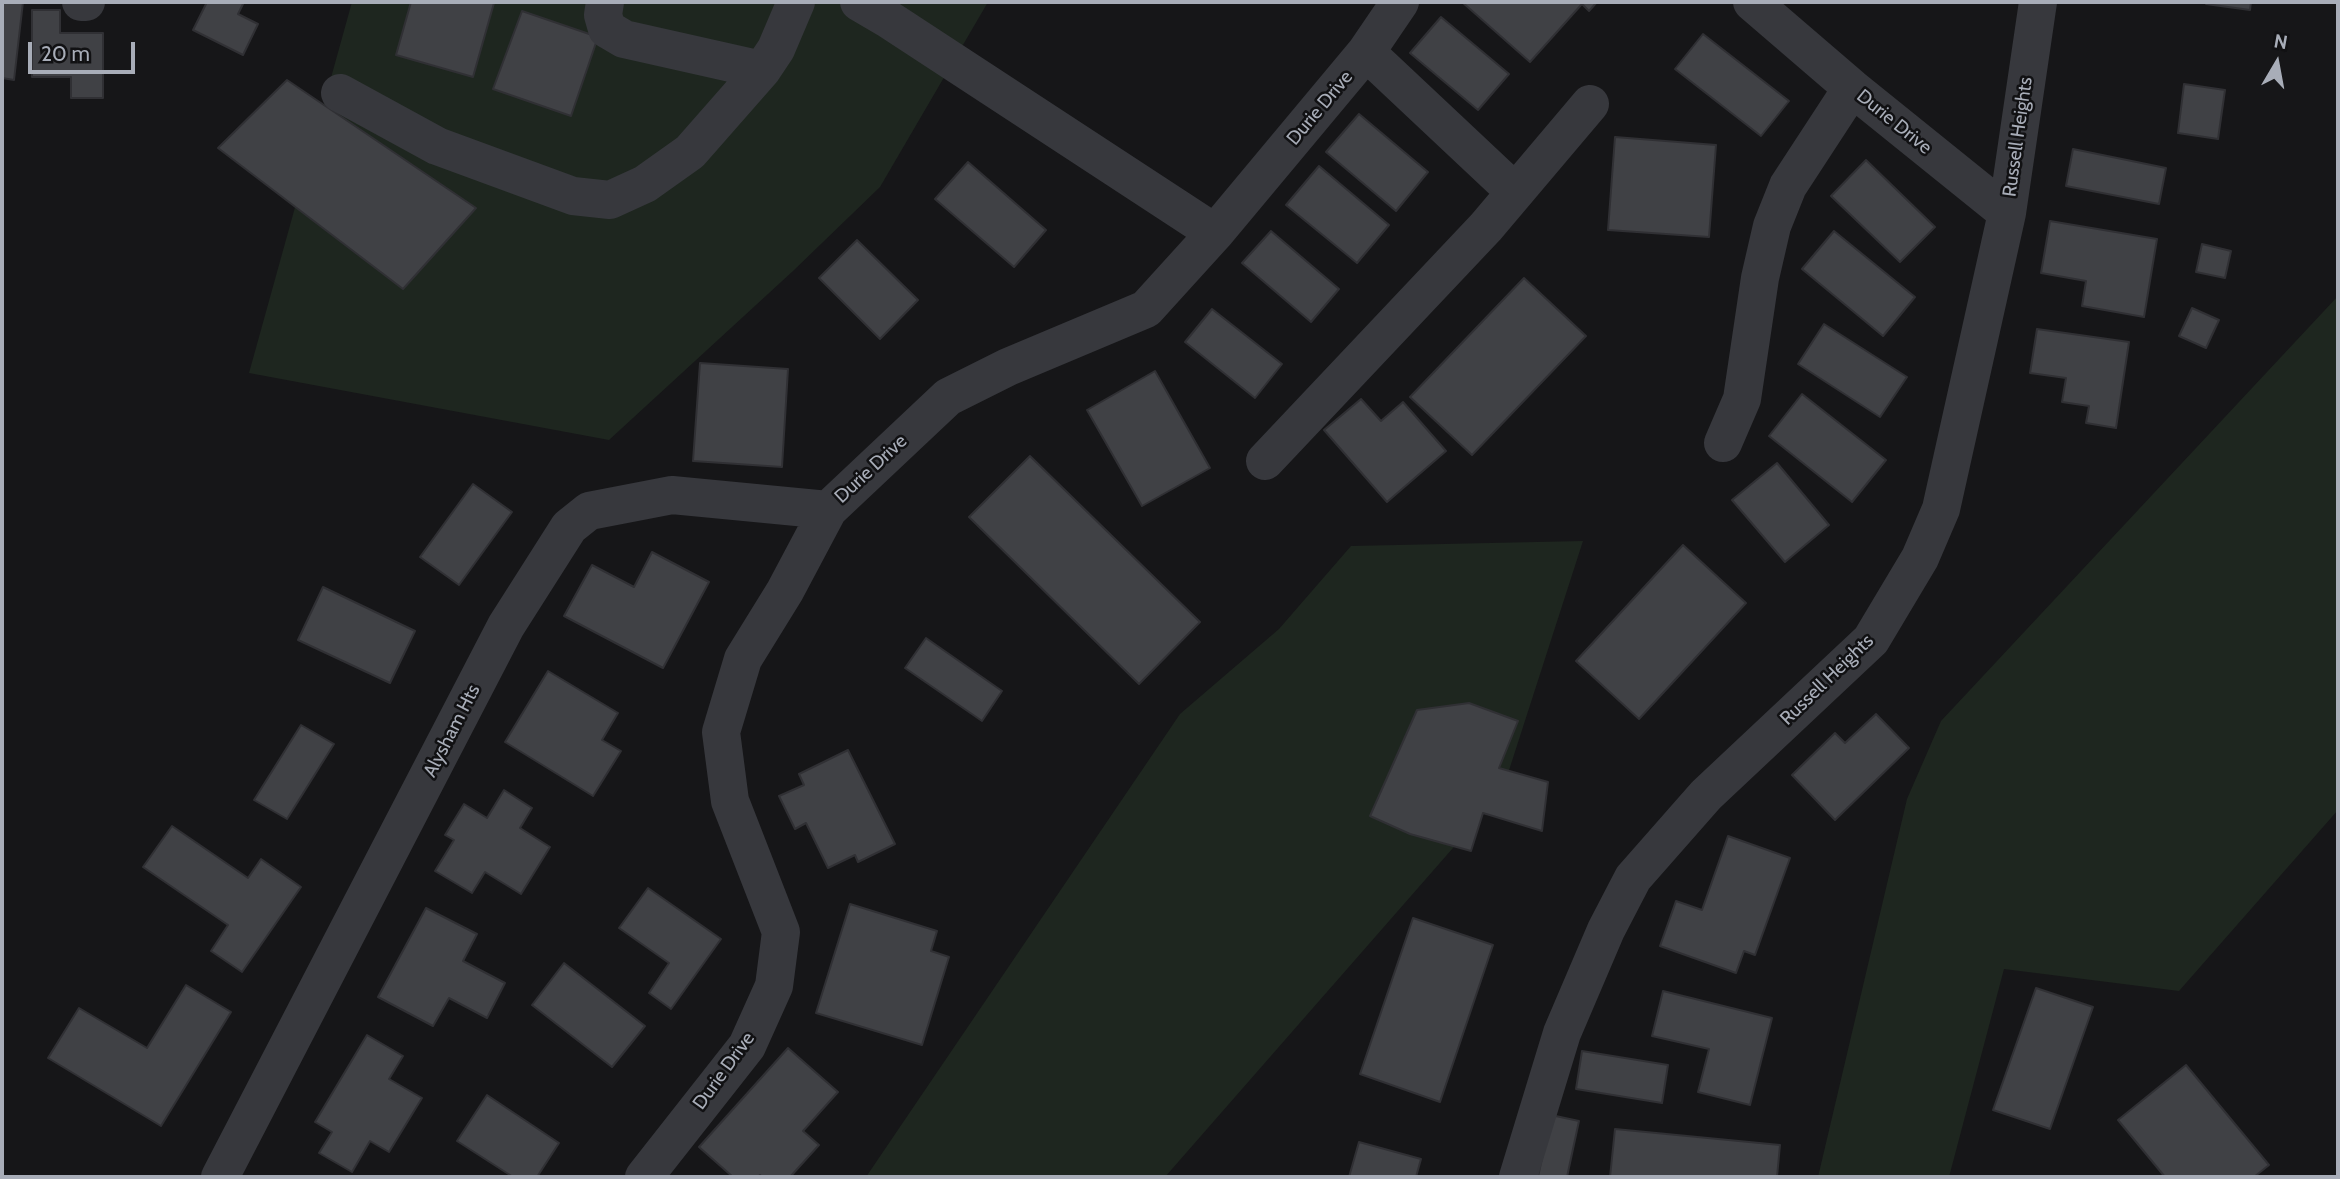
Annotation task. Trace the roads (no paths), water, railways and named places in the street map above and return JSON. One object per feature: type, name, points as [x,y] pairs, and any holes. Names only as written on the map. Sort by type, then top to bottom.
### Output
[{"type":"street","points":[[80,2],[86,2]]},
{"type":"street","points":[[605,2],[603,15],[607,29],[624,39],[762,70]]},
{"type":"street","points":[[341,93],[437,146],[573,196],[610,200],[645,184],[690,152],[762,70],[776,49],[796,2]]},
{"type":"street","points":[[859,2],[900,26],[1215,233]]},
{"type":"street","name":"Durie Drive","points":[[644,1177],[747,1046],[774,986],[781,932],[730,801],[720,732],[743,659],[785,591],[828,510],[948,397],[1008,367],[1146,309],[1215,233],[1366,52],[1400,2]]},
{"type":"street","name":"Durie Drive","points":[[1752,2],[1852,88],[2007,213]]},
{"type":"street","name":"Russell Heights","points":[[1518,1177],[1562,1033],[1606,930],[1633,878],[1706,795],[1871,640],[1920,558],[1941,509],[2007,213],[2038,2]]},
{"type":"street","points":[[1366,52],[1515,192]]},
{"type":"street","points":[[1723,443],[1742,399],[1760,278],[1772,226],[1788,186],[1852,88]]},
{"type":"street","points":[[1265,461],[1486,227],[1590,104]]},
{"type":"street","name":"Alysham Hts","points":[[220,1177],[506,626],[569,527],[589,511],[672,495],[828,510]]}]
